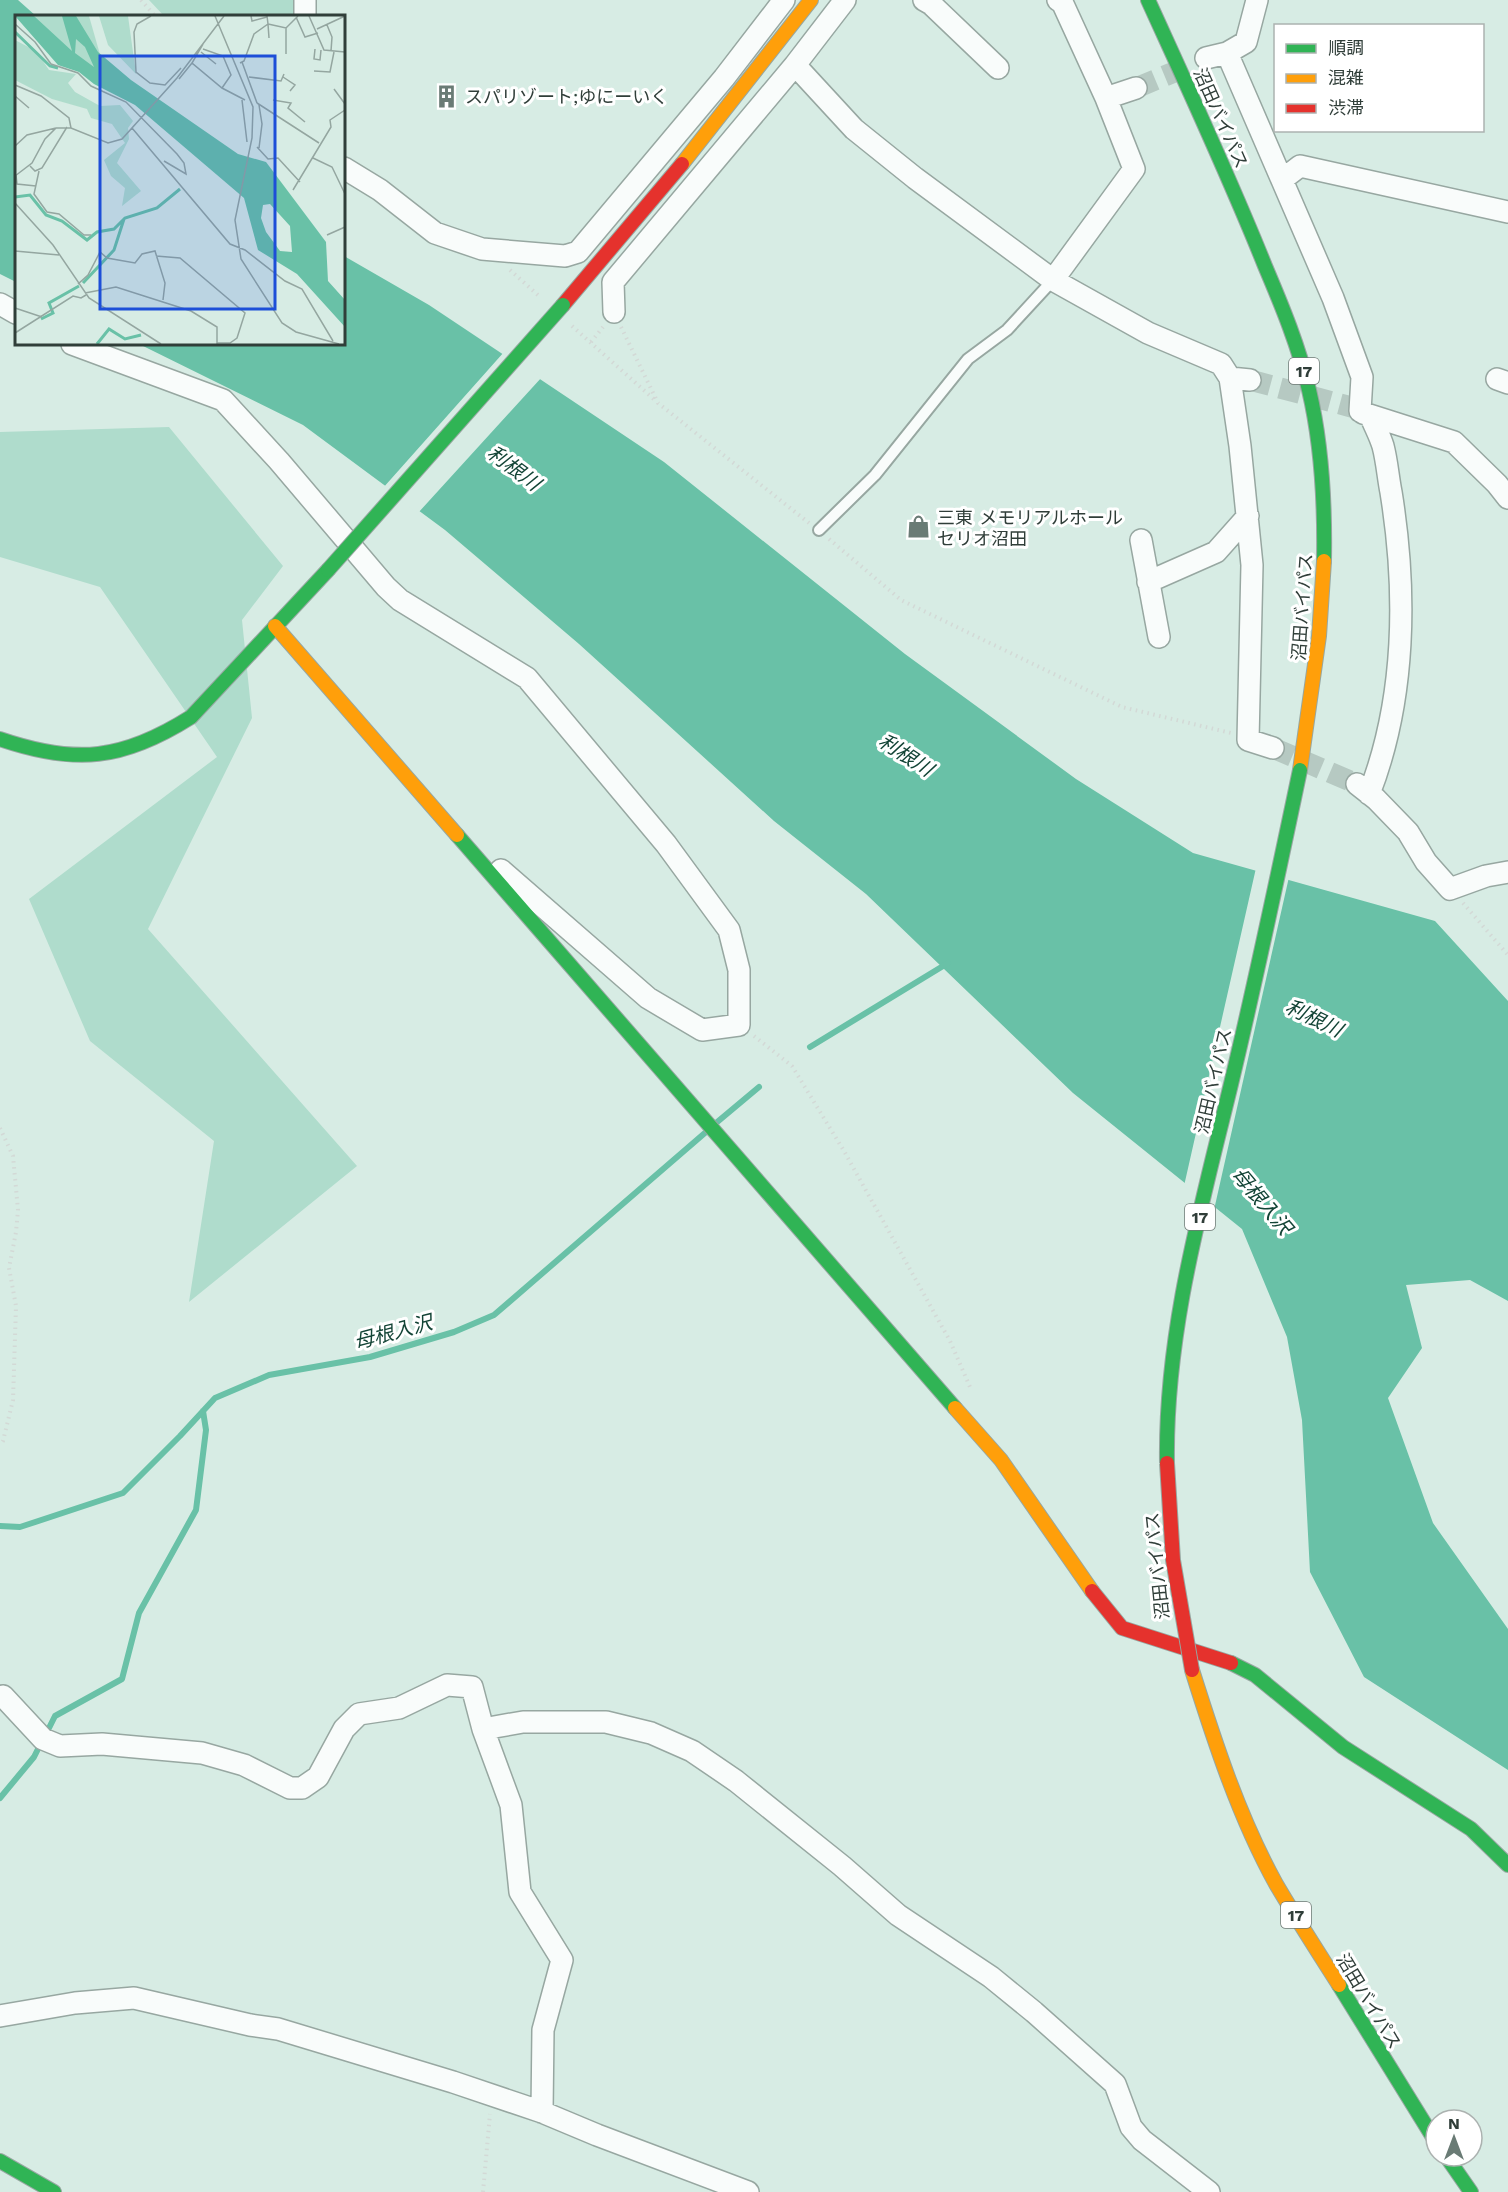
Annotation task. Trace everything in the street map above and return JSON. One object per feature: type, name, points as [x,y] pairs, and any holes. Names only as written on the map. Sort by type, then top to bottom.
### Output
[{"type":"main road","points":[[0,739],[23,748],[65,757],[102,754],[137,746],[166,734],[191,717],[328,570],[563,305],[664,187],[812,0]]},
{"type":"main road","name":"沼田バイパス","points":[[1148,0],[1255,239],[1290,326],[1313,408],[1320,465],[1324,537],[1318,652],[1300,770],[1247,1016],[1188,1267],[1171,1373],[1167,1450],[1168,1515],[1178,1609],[1192,1670],[1219,1756],[1250,1828],[1276,1882],[1424,2122]]},
{"type":"main road","points":[[275,626],[1001,1460],[1096,1597],[1122,1628],[1224,1660],[1255,1675],[1343,1747],[1471,1829],[1508,1865]]},
{"type":"main road","points":[[0,2161],[54,2192]]},
{"type":"main road","points":[[1454,2168],[1471,2192]]},
{"type":"street","points":[[345,169],[380,190],[435,233],[482,249],[565,256],[579,253],[724,78],[784,0]]},
{"type":"street","points":[[614,312],[609,279],[795,65],[845,0]]},
{"type":"street","points":[[924,0],[998,68]]},
{"type":"street","points":[[1053,280],[1134,169],[1106,98],[1062,2],[1058,0]]},
{"type":"street","points":[[1206,58],[1227,53],[1246,42],[1257,0]]},
{"type":"street","points":[[1227,53],[1333,298],[1362,377],[1362,412],[1383,447],[1395,519],[1400,590],[1399,668],[1379,768],[1363,789],[1408,832],[1426,862],[1450,889],[1486,876],[1508,872]]},
{"type":"street","points":[[795,65],[854,129],[1053,280],[1148,333],[1221,364],[1240,379],[1240,446],[1252,565],[1248,740],[1273,748]]},
{"type":"street","points":[[1106,98],[1136,88]]},
{"type":"street","points":[[1283,179],[1299,166],[1508,212]]},
{"type":"street","points":[[0,304],[15,312]]},
{"type":"street","points":[[75,345],[223,400],[386,587],[400,600],[527,678],[666,844],[729,930],[739,970],[739,1025],[702,1030],[648,998],[453,831]]},
{"type":"street","points":[[1362,412],[1454,442],[1508,498]]},
{"type":"street","points":[[1148,582],[1216,552],[1248,516]]},
{"type":"street","points":[[1141,540],[1159,638]]},
{"type":"street","points":[[0,1711],[3,1696],[43,1739],[60,1746],[102,1744],[202,1753],[244,1765],[290,1788],[302,1788],[318,1776],[344,1729],[359,1714],[399,1708],[447,1685],[472,1687],[483,1729],[511,1805],[520,1892],[562,1960],[543,2030],[542,2112]]},
{"type":"street","points":[[483,1729],[523,1722],[606,1722],[651,1733],[692,1751],[736,1781],[842,1866],[898,1915],[991,1977],[1025,2005],[1115,2084],[1131,2127],[1142,2140],[1209,2192]]},
{"type":"street","points":[[0,2016],[75,2004],[134,1998],[250,2025],[278,2029],[542,2112],[597,2136],[748,2192]]},
{"type":"lane","points":[[819,531],[875,475],[968,359],[1007,330],[1053,280]]},
{"type":"path","points":[[141,0],[154,15]]},
{"type":"path","points":[[501,267],[510,270],[542,299]]},
{"type":"path","points":[[614,312],[658,403]]},
{"type":"path","points":[[566,321],[658,403],[819,531],[901,600],[1122,707],[1225,731],[1248,740]]},
{"type":"path","points":[[1450,889],[1508,955]]},
{"type":"path","points":[[739,1025],[792,1066],[844,1151],[950,1341],[973,1395]]},
{"type":"path","points":[[0,1128],[13,1156],[18,1210],[9,1268],[16,1306],[13,1400],[0,1445]]},
{"type":"path","points":[[483,2192],[492,2095]]},
{"type":"shaded area","points":[[149,0],[300,0],[300,15],[163,15]]},
{"type":"shaded area","points":[[169,427],[283,566],[242,620],[252,718],[148,929],[357,1166],[189,1302],[214,1141],[90,1041],[29,899],[217,757],[100,587],[0,557],[0,432]]},
{"type":"water","points":[[0,0],[18,0],[35,15],[15,15],[15,282],[0,274]]},
{"type":"water","name":"利根川","points":[[345,257],[429,305],[664,462],[905,654],[1076,779],[1193,853],[1435,921],[1508,1001],[1508,1301],[1470,1280],[1406,1285],[1422,1348],[1388,1398],[1433,1523],[1508,1629],[1508,1770],[1364,1677],[1310,1572],[1302,1420],[1287,1337],[1242,1229],[1073,1093],[866,894],[774,821],[579,644],[445,530],[303,425],[141,345],[345,345]]},
{"type":"pier","points":[[504,352],[542,377],[418,513],[383,488]]},
{"type":"pier","points":[[1256,868],[1289,877],[1214,1210],[1184,1186]]},
{"type":"waterway","name":"母根入沢","points":[[810,1047],[948,963]]},
{"type":"waterway","name":"母根入沢","points":[[716,1123],[759,1087]]},
{"type":"waterway","name":"母根入沢","points":[[0,1526],[20,1527],[123,1493],[215,1398],[269,1375],[370,1357],[454,1332],[494,1315],[706,1132]]},
{"type":"waterway","points":[[46,1734],[55,1716],[122,1679],[139,1613],[196,1510],[206,1430],[203,1411]]},
{"type":"waterway","points":[[0,1798],[34,1757],[41,1743]]},
{"type":"tunnel","points":[[1136,88],[1191,65]]},
{"type":"tunnel","points":[[1250,380],[1355,408]]},
{"type":"tunnel","points":[[1273,748],[1357,784]]},
{"type":"traffic: fast","points":[[1148,0],[1237,199],[1284,311],[1300,358],[1309,390],[1320,453],[1324,561]]},
{"type":"traffic: fast","points":[[328,570],[563,305]]},
{"type":"traffic: fast","points":[[0,739],[52,753],[98,754],[121,750],[166,731],[191,717],[328,570]]},
{"type":"traffic: fast","points":[[1167,1463],[1172,1366],[1187,1271],[1249,1006],[1300,770]]},
{"type":"traffic: fast","points":[[457,835],[955,1408]]},
{"type":"traffic: fast","points":[[1231,1663],[1255,1675],[1343,1747],[1471,1829],[1508,1865]]},
{"type":"traffic: fast","points":[[1339,1985],[1424,2123]]},
{"type":"traffic: fast","points":[[0,2161],[54,2192]]},
{"type":"traffic: fast","points":[[1454,2168],[1471,2192]]},
{"type":"traffic: slow","points":[[682,164],[811,0]]},
{"type":"traffic: slow","points":[[1300,770],[1319,636],[1324,561]]},
{"type":"traffic: slow","points":[[275,626],[457,835]]},
{"type":"traffic: slow","points":[[955,1408],[1001,1460],[1092,1591]]},
{"type":"traffic: slow","points":[[1192,1670],[1219,1752],[1250,1833],[1276,1884],[1339,1985]]},
{"type":"traffic: jam","points":[[563,305],[682,164]]},
{"type":"traffic: jam","points":[[1167,1463],[1173,1560],[1192,1670]]},
{"type":"traffic: jam","points":[[1092,1591],[1122,1628],[1231,1663]]},
{"type":"place","name":"スパリゾート;ゆにーいく","points":[[447,96]]},
{"type":"place","name":"三東 メモリアルホール セリオ沼田","points":[[919,527]]}]
